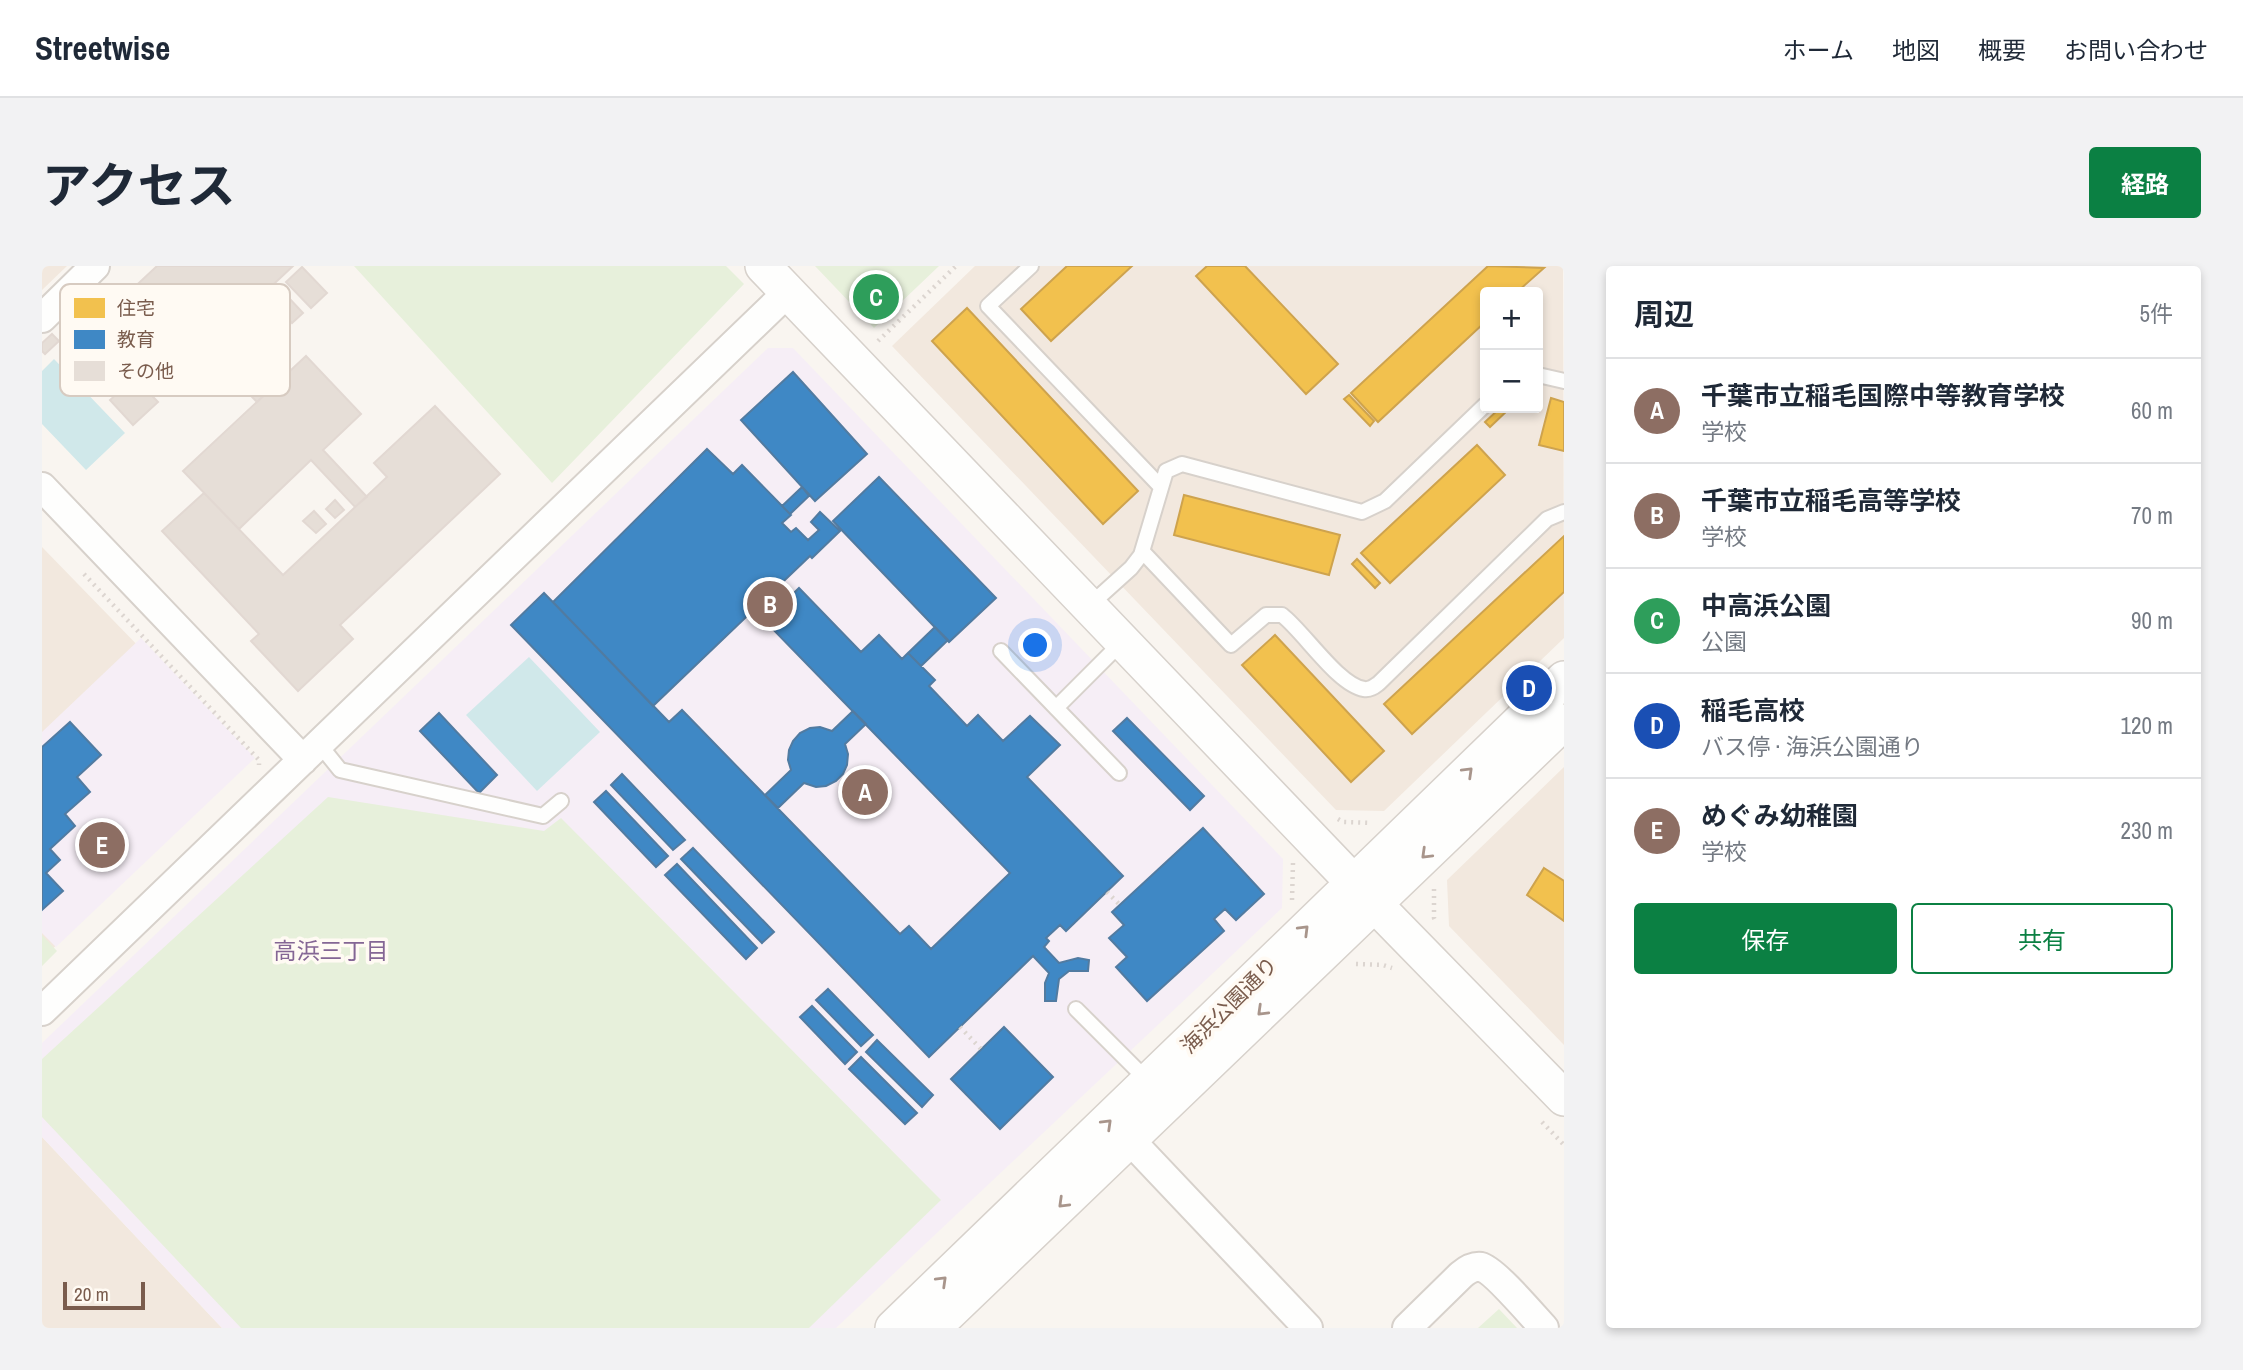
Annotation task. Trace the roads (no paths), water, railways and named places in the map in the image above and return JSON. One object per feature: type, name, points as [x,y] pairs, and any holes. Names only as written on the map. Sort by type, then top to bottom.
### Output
[{"type":"street","points":[[77,284],[95,266]]},
{"type":"street","points":[[763,266],[1364,893],[1550,1107]]},
{"type":"street","points":[[42,1011],[788,292]]},
{"type":"street","points":[[42,318],[60,300]]},
{"type":"street","points":[[42,487],[312,752]]},
{"type":"street","name":"海浜公園通り","points":[[933,1328],[1129,1139],[1564,679]]},
{"type":"street","name":"海浜公園通り","points":[[893,1328],[1150,1083],[1364,893],[1564,722]]},
{"type":"street","points":[[1129,1139],[1307,1328]]},
{"type":"street","points":[[1407,1328],[1461,1275],[1479,1266],[1488,1270],[1544,1328]]},
{"type":"lane","points":[[1031,266],[988,306],[1161,487]]},
{"type":"lane","points":[[1543,376],[1564,381]]},
{"type":"lane","points":[[1090,605],[1131,568],[1142,551],[1166,471],[1182,464],[1362,512],[1385,501],[1480,410]]},
{"type":"lane","points":[[1142,551],[1231,645],[1266,615],[1282,615],[1344,679],[1364,689],[1373,688],[1379,683],[1547,519],[1564,512]]},
{"type":"lane","points":[[1056,708],[1124,640]]},
{"type":"lane","points":[[1001,651],[1119,773]]},
{"type":"lane","points":[[312,752],[340,770],[543,816],[561,801]]},
{"type":"lane","points":[[1076,1009],[1150,1083]]},
{"type":"water","points":[[54,359],[60,365],[60,396],[90,396],[125,433],[86,470],[42,424],[42,371]]},
{"type":"water","points":[[529,657],[600,732],[537,791],[466,715]]},
{"type":"place","name":"中高浜公園","points":[[876,297]]},
{"type":"place","name":"千葉市立稲毛高等学校","points":[[770,604]]},
{"type":"place","name":"稲毛高校","points":[[1529,688]]},
{"type":"place","name":"千葉市立稲毛国際中等教育学校","points":[[865,792]]},
{"type":"place","name":"めぐみ幼稚園","points":[[102,845]]},
{"type":"district","name":"高浜三丁目","points":[[331,950]]}]
